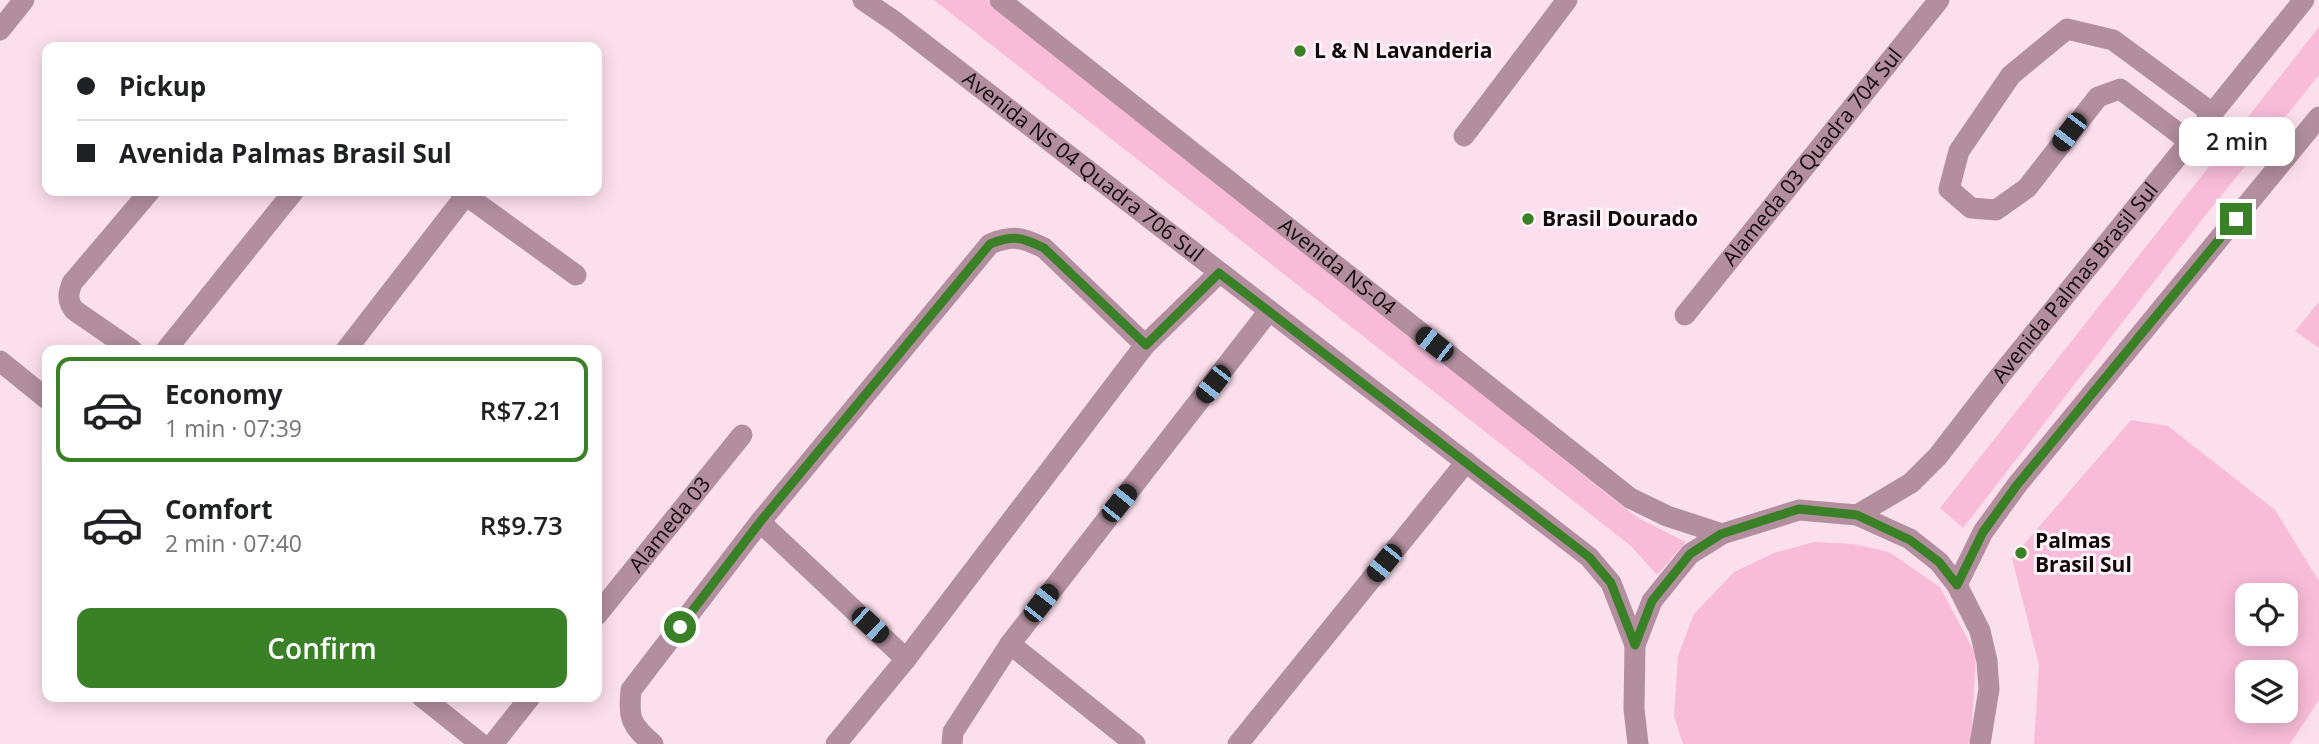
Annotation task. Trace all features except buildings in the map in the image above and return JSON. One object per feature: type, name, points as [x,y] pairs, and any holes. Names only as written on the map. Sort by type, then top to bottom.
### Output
[{"type":"street","points":[[0,30],[24,0]]},
{"type":"street","name":"Avenida NS 04 Quadra 706 Sul","points":[[863,0],[894,21],[1589,557],[1611,583],[1635,645]]},
{"type":"street","name":"Avenida NS-04","points":[[1000,0],[1630,498],[1667,516],[1721,534]]},
{"type":"street","points":[[1464,136],[1567,0]]},
{"type":"street","name":"Alameda 03 Quadra 704 Sul","points":[[1685,315],[1939,0]]},
{"type":"street","name":"Avenida Palmas Brasil Sul","points":[[1857,515],[1911,484],[1938,456],[2304,0]]},
{"type":"street","points":[[2190,142],[2120,89],[2098,97],[2027,188],[1996,210],[1971,208],[1949,189],[1959,151],[2011,75],[2067,29],[2113,40],[2211,113]]},
{"type":"street","points":[[1957,585],[1983,532],[2017,485],[2319,117]]},
{"type":"street","points":[[125,345],[74,310],[68,302],[68,292],[72,283],[146,196]]},
{"type":"street","points":[[170,345],[290,196]]},
{"type":"street","points":[[350,345],[461,196]]},
{"type":"street","points":[[467,196],[576,275]]},
{"type":"street","points":[[653,744],[634,727],[629,709],[631,690],[760,522],[990,244],[1009,237],[1028,240],[1044,248],[1146,345]]},
{"type":"street","points":[[835,744],[906,659],[1146,345],[1219,273]]},
{"type":"street","points":[[952,744],[953,732],[1010,644],[1269,311]]},
{"type":"street","points":[[0,361],[42,395]]},
{"type":"street","name":"Alameda 03","points":[[602,609],[742,435]]},
{"type":"street","points":[[1238,744],[1466,462]]},
{"type":"street","points":[[1638,744],[1634,709],[1635,645],[1652,601],[1690,554],[1721,534],[1799,509],[1857,515],[1910,540],[1939,562],[1957,585],[1980,631],[1987,661],[1989,689],[1980,744]]},
{"type":"street","points":[[760,522],[906,659]]},
{"type":"street","points":[[1010,644],[1135,744]]},
{"type":"street","points":[[428,702],[481,744]]},
{"type":"street","points":[[493,744],[526,702]]},
{"type":"shaded area","points":[[934,0],[987,0],[1618,503],[1640,519],[1686,542],[1657,575],[1631,546]]},
{"type":"shaded area","points":[[2319,27],[2319,75],[2208,212],[1963,528],[1940,508]]},
{"type":"shaded area","points":[[2319,302],[2319,348],[2295,331]]},
{"type":"shaded area","points":[[2131,420],[2168,426],[2275,510],[2319,581],[2319,700],[2290,744],[2034,744],[2039,665],[2012,558]]},
{"type":"shaded area","points":[[1814,542],[1853,544],[1889,552],[1940,587],[1976,655],[1971,738],[1968,744],[1683,744],[1674,716],[1678,656],[1694,614],[1734,572],[1774,553]]},
{"type":"place","name":"L & N Lavanderia","points":[[1300,51]]},
{"type":"place","name":"Brasil Dourado","points":[[1528,219]]},
{"type":"place","name":"Palmas Brasil Sul","points":[[2021,553]]},
{"type":"route","points":[[680,627],[760,522],[990,244],[1009,237],[1028,240],[1044,248],[1146,345],[1219,273],[1589,557],[1611,583],[1635,645],[1652,601],[1690,554],[1721,534],[1799,509],[1857,515],[1910,540],[1939,562],[1957,585],[1983,532],[2017,485],[2236,219]]}]
